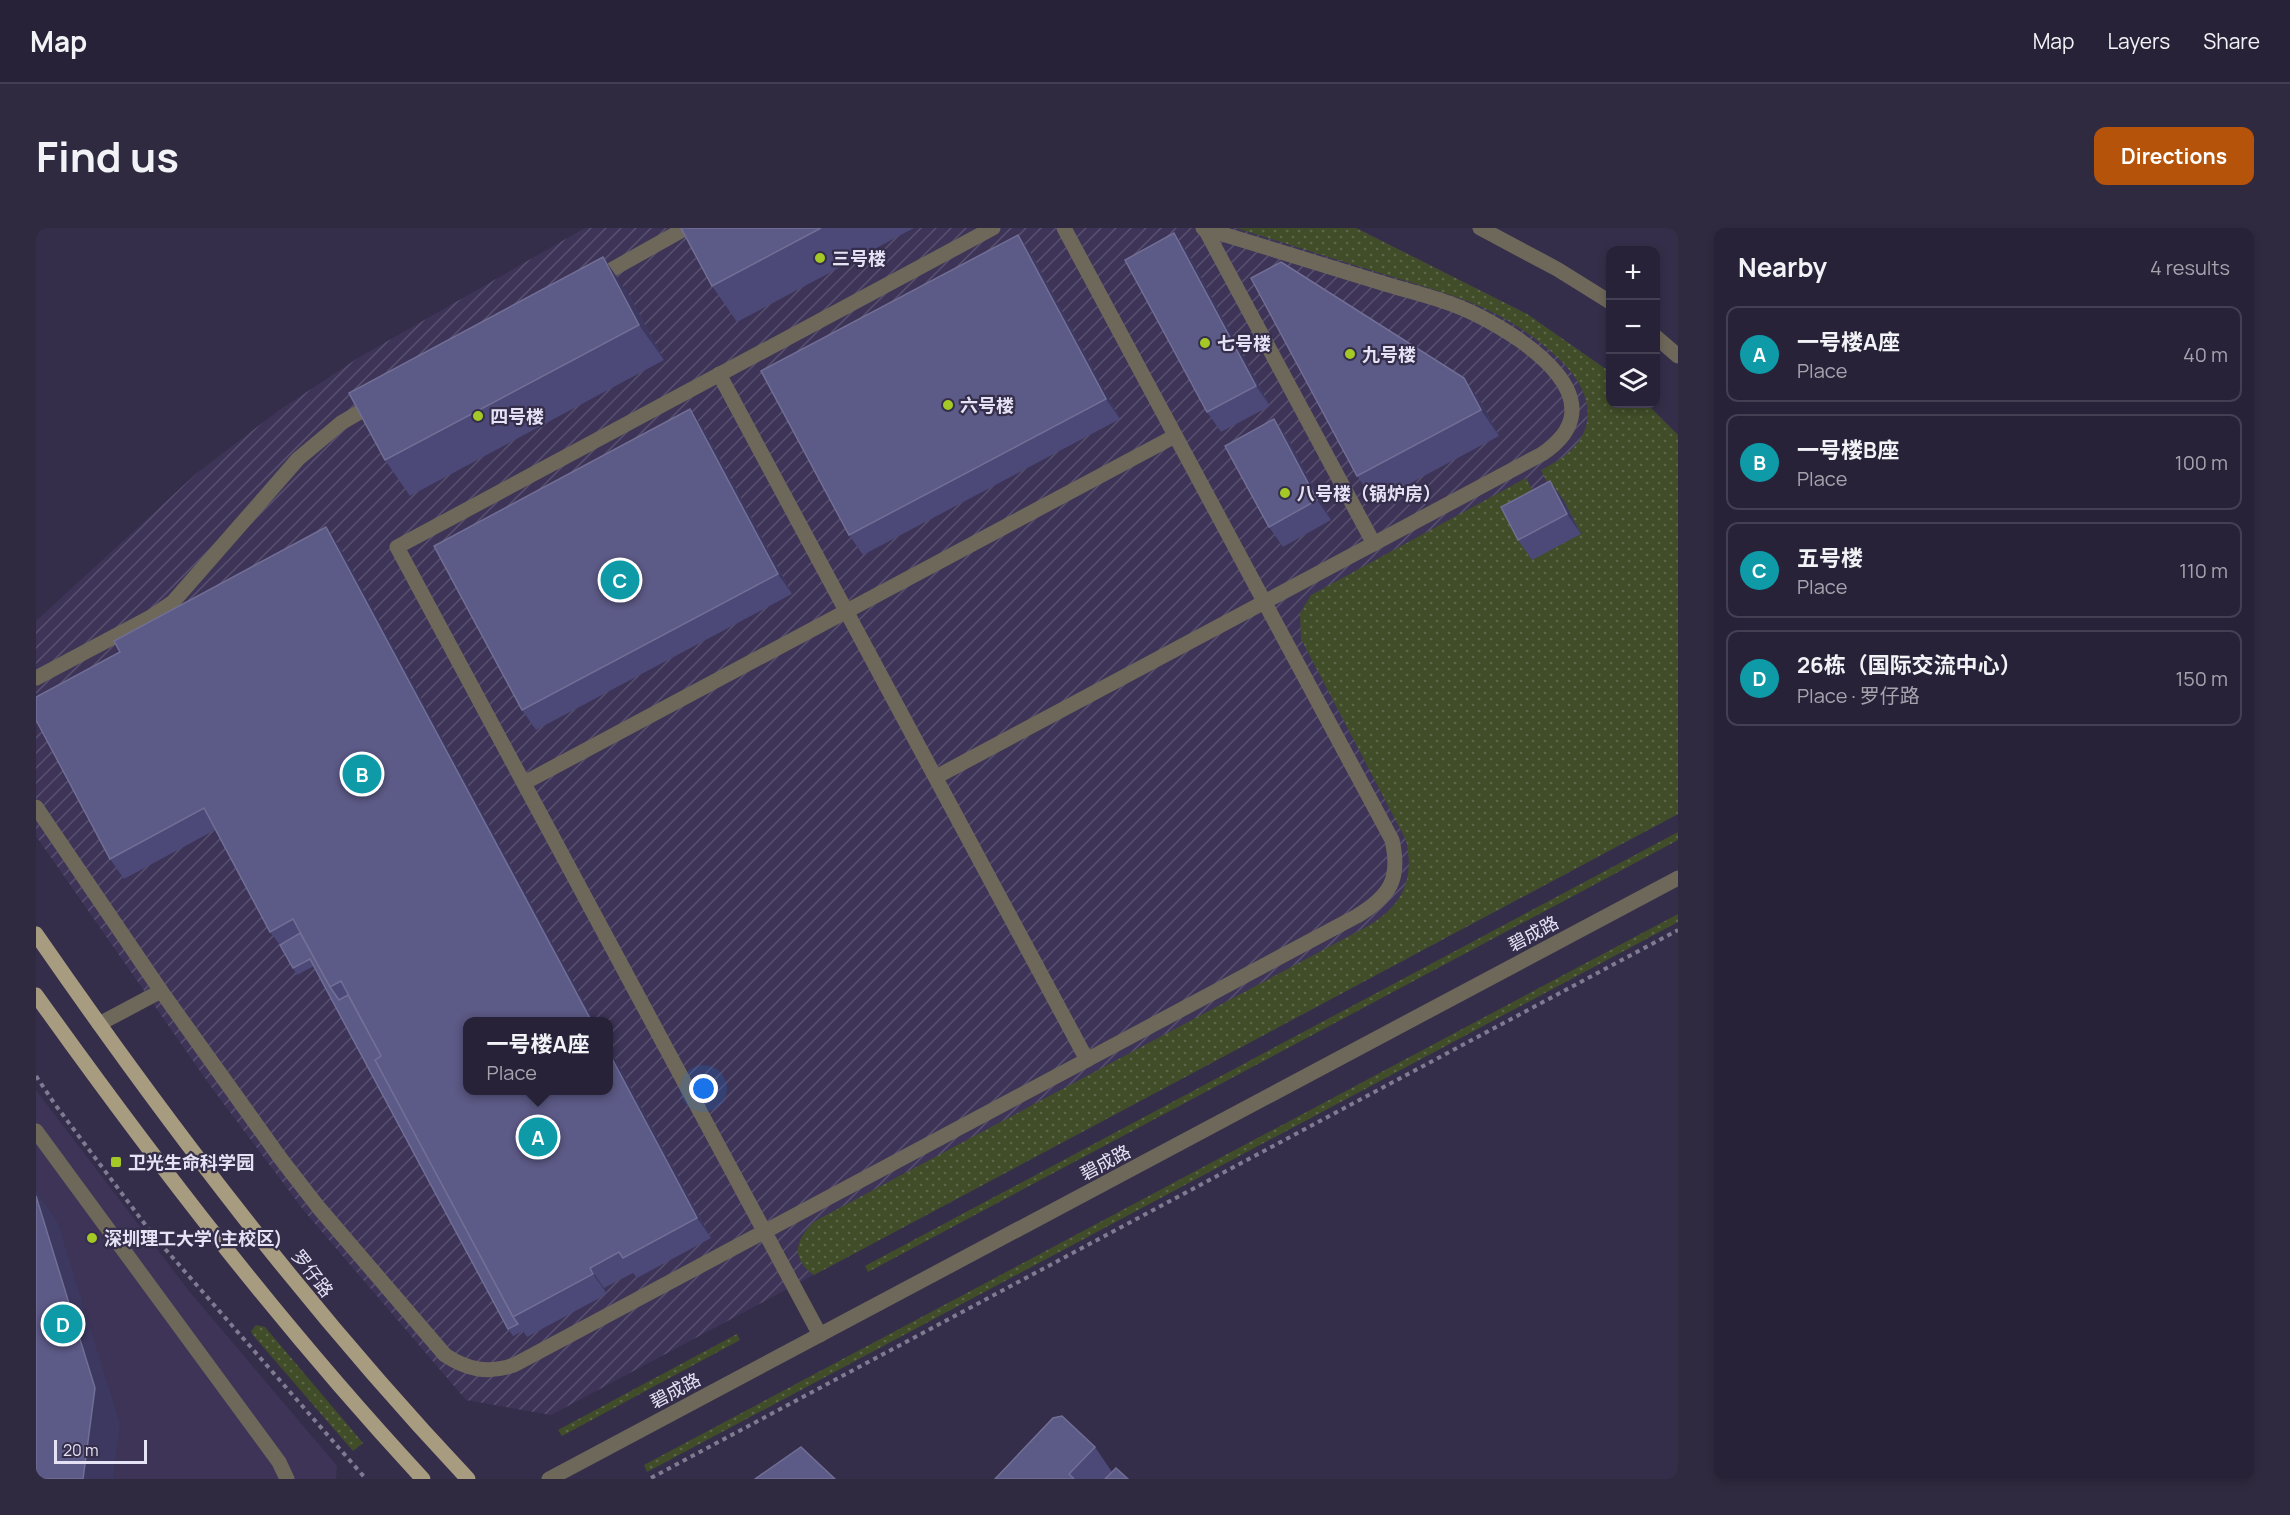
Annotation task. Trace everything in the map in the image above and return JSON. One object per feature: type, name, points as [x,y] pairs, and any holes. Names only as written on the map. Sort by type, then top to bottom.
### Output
[{"type":"main road","name":"罗仔路","points":[[36,934],[99,1024],[311,1302],[403,1410],[468,1479]]},
{"type":"main road","points":[[36,995],[151,1154],[218,1240],[423,1479]]},
{"type":"street","points":[[582,287],[686,228]]},
{"type":"street","points":[[820,1335],[397,547],[993,228]]},
{"type":"street","points":[[36,807],[161,991],[319,1208],[445,1354],[461,1366],[479,1370],[497,1371],[514,1365],[1357,916],[1385,896],[1393,882],[1396,869],[1392,840],[1064,228]]},
{"type":"street","points":[[1204,228],[1374,544]]},
{"type":"street","points":[[936,777],[1557,445],[1570,422],[1571,398],[1567,386],[1550,364],[1532,348],[1476,314],[1204,228]]},
{"type":"street","points":[[1480,228],[1557,269],[1608,300]]},
{"type":"street","points":[[1660,340],[1678,356]]},
{"type":"street","points":[[719,374],[1087,1060]]},
{"type":"street","points":[[36,678],[151,617],[172,602],[298,459],[341,423],[384,398]]},
{"type":"street","points":[[524,783],[1175,436]]},
{"type":"street","name":"碧成路","points":[[549,1479],[1678,878]]},
{"type":"street","points":[[99,1024],[161,991]]},
{"type":"street","points":[[36,1131],[279,1462],[286,1479]]},
{"type":"path","points":[[651,1478],[1678,930]]},
{"type":"path","points":[[36,1076],[153,1235],[366,1479]]},
{"type":"shaded area","name":"卫光生命科学园","points":[[585,228],[1356,228],[1527,314],[1606,369],[1606,408],[1651,408],[1678,435],[1678,814],[551,1415],[466,1400],[305,1212],[214,1091],[36,836],[36,621],[197,473],[278,411],[358,358]]},
{"type":"shaded area","name":"深圳理工大学(主校区)","points":[[36,1090],[189,1291],[337,1466],[336,1479],[36,1479]]},
{"type":"green space","points":[[1236,228],[1356,228],[1527,314],[1606,369],[1606,408],[1651,408],[1678,435],[1678,814],[814,1275],[801,1262],[798,1248],[803,1235],[815,1221],[1368,926],[1390,910],[1397,901],[1407,880],[1409,868],[1406,840],[1301,639],[1300,613],[1311,595],[1526,478],[1544,512],[1532,559],[1581,533],[1558,504],[1541,470],[1560,459],[1576,445],[1586,428],[1588,417],[1583,391],[1575,377],[1537,340],[1496,314],[1432,289]]},
{"type":"green space","points":[[1678,832],[1678,840],[868,1272],[865,1266]]},
{"type":"green space","points":[[1678,914],[1678,922],[647,1472],[644,1465]]},
{"type":"green space","points":[[256,1325],[265,1327],[363,1443],[353,1451],[253,1335],[251,1331]]},
{"type":"green space","points":[[737,1334],[740,1340],[562,1436],[558,1430]]},
{"type":"building","points":[[681,228],[821,228],[712,286]]},
{"type":"building","name":"七号楼","points":[[1174,233],[1256,386],[1207,412],[1125,260]]},
{"type":"building","name":"六号楼","points":[[1018,235],[1106,399],[849,535],[761,371]]},
{"type":"building","points":[[603,257],[639,325],[385,460],[349,393]]},
{"type":"building","name":"九号楼","points":[[1281,262],[1464,378],[1481,410],[1357,476],[1251,278]]},
{"type":"building","points":[[690,409],[778,574],[522,710],[434,546]]},
{"type":"building","name":"八号楼（锅炉房）","points":[[1274,419],[1317,500],[1269,527],[1225,446]]},
{"type":"building","points":[[1550,481],[1567,514],[1518,540],[1501,507]]},
{"type":"building","points":[[326,527],[589,1017],[463,1017],[463,1095],[613,1095],[613,1060],[697,1218],[623,1258],[619,1252],[590,1268],[593,1274],[513,1317],[375,1060],[381,1056],[341,981],[330,987],[293,919],[270,932],[204,808],[110,859],[36,720],[36,697],[120,652],[114,641]]},
{"type":"building","points":[[300,933],[339,1000],[348,995],[381,1056],[375,1060],[518,1324],[508,1329],[310,959],[293,968],[280,945]]},
{"type":"building","points":[[36,1196],[95,1388],[83,1479],[36,1479]]},
{"type":"building","points":[[1062,1416],[1095,1447],[1069,1474],[1074,1479],[995,1479],[1053,1418]]},
{"type":"building","points":[[801,1447],[835,1479],[755,1479]]},
{"type":"building","points":[[1116,1468],[1128,1479],[1105,1479]]},
{"type":"place","name":"三号楼","points":[[820,258]]},
{"type":"place","name":"七号楼","points":[[1205,343]]},
{"type":"place","name":"九号楼","points":[[1350,354]]},
{"type":"place","name":"六号楼","points":[[948,405]]},
{"type":"place","name":"四号楼","points":[[478,416]]},
{"type":"place","name":"八号楼（锅炉房）","points":[[1285,493]]},
{"type":"place","name":"五号楼","points":[[620,580]]},
{"type":"place","name":"一号楼B座","points":[[362,774]]},
{"type":"place","name":"一号楼A座","points":[[538,1137]]},
{"type":"place","name":"卫光生命科学园","points":[[116,1162]]},
{"type":"place","name":"深圳理工大学(主校区)","points":[[92,1238]]},
{"type":"place","name":"26栋（国际交流中心）","points":[[63,1324]]}]
